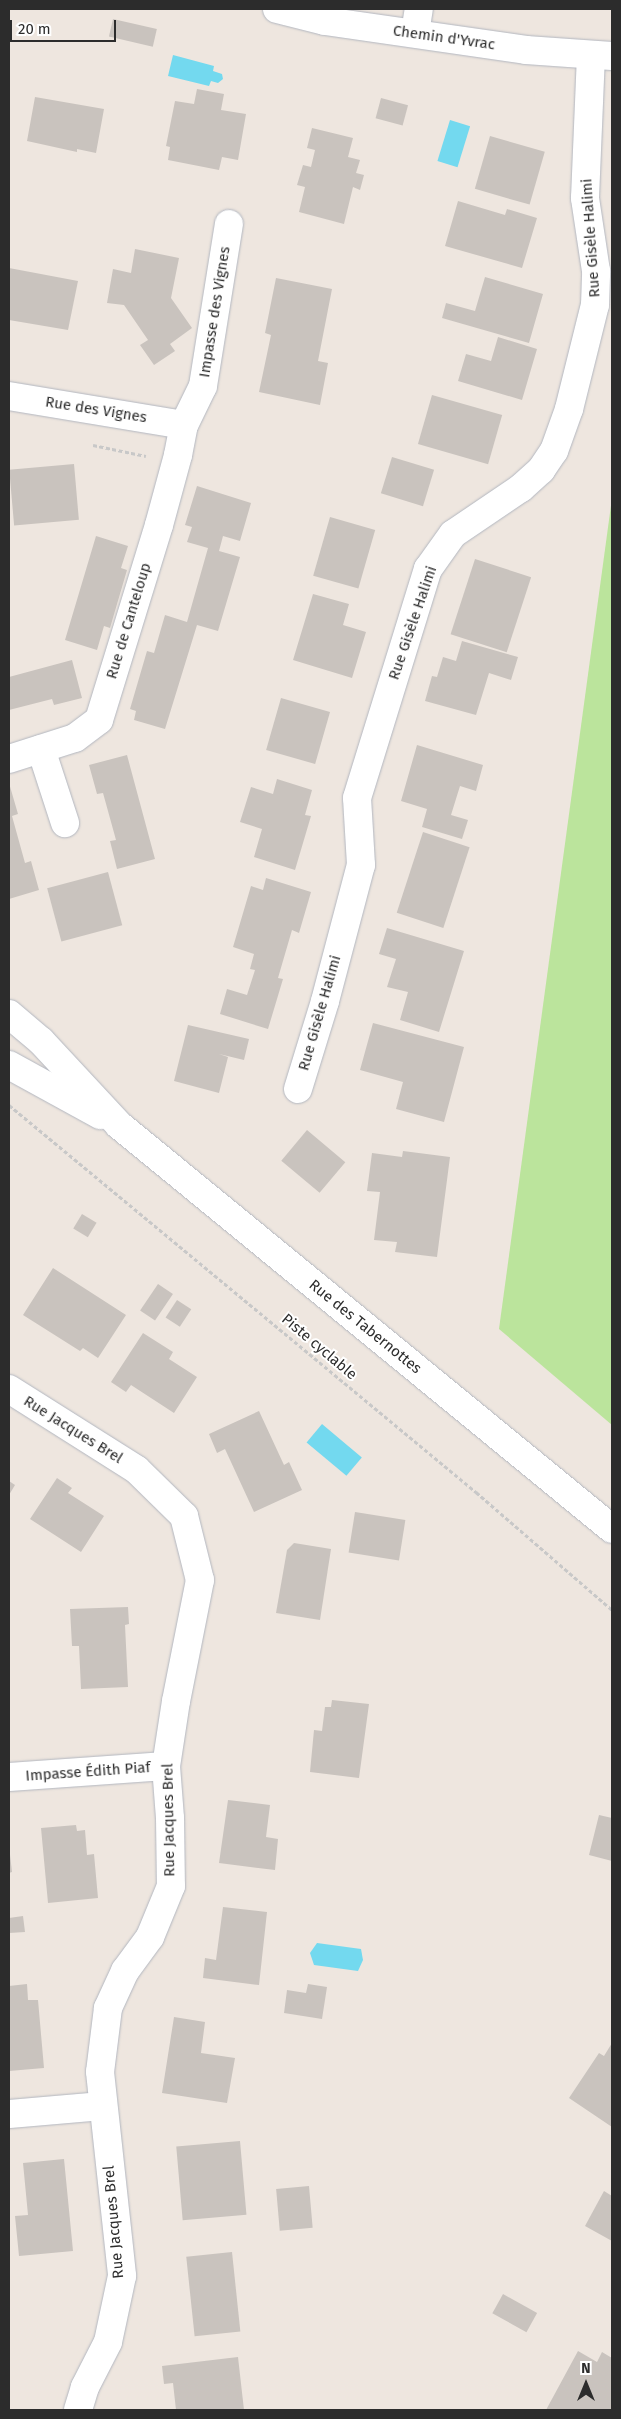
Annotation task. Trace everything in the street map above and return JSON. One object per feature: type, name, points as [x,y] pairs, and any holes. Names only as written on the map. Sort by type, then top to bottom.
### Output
[{"type":"street","name":"Chemin d'Yvrac","points":[[277,9],[325,21],[417,21],[526,50],[602,55]]},
{"type":"street","name":"Rue Gisèle Halimi","points":[[298,1089],[325,1001],[361,865],[357,798],[428,569],[453,534],[521,488],[541,470],[554,451],[569,409],[595,305],[596,271],[585,198],[602,55]]},
{"type":"street","name":"Impasse des Vignes","points":[[184,425],[203,386],[229,224]]},
{"type":"street","name":"Rue des Vignes","points":[[9,396],[184,425]]},
{"type":"street","name":"Rue de Canteloup","points":[[9,758],[75,738],[99,720],[159,525],[184,425]]},
{"type":"street","points":[[41,749],[65,823]]},
{"type":"street","name":"Rue des Tabernottes","points":[[9,1014],[41,1041],[119,1125],[612,1529]]},
{"type":"street","name":"Rue des Tabernottes","points":[[9,1065],[119,1125]]},
{"type":"street","name":"Rue Jacques Brel","points":[[9,1390],[137,1470],[184,1516],[200,1580],[176,1701],[166,1766],[170,1818],[171,1886],[150,1937],[125,1971],[108,2008],[100,2072],[122,2276],[108,2342],[85,2387],[78,2410]]},
{"type":"street","name":"Impasse Édith Piaf","points":[[9,1777],[166,1766]]},
{"type":"street","points":[[9,2114],[103,2106]]},
{"type":"path","name":"Piste cyclable","points":[[9,1105],[476,1492],[612,1610]]},
{"type":"green space","points":[[612,498],[612,1425],[499,1329]]},
{"type":"water","points":[[173,55],[214,66],[213,71],[222,74],[223,79],[218,83],[211,81],[209,86],[168,76]]},
{"type":"water","points":[[450,120],[470,126],[458,167],[437,161]]},
{"type":"water","points":[[322,1424],[362,1457],[346,1476],[307,1442]]},
{"type":"water","points":[[317,1943],[361,1949],[363,1960],[358,1971],[314,1965],[310,1953]]},
{"type":"building","points":[[113,19],[157,29],[153,47],[109,37]]},
{"type":"building","points":[[197,89],[224,94],[221,110],[246,114],[238,160],[222,157],[219,170],[168,160],[170,147],[166,146],[175,101],[194,104]]},
{"type":"building","points":[[35,97],[104,109],[96,153],[77,149],[77,152],[27,141]]},
{"type":"building","points":[[381,98],[408,105],[403,126],[376,118]]},
{"type":"building","points":[[312,128],[353,138],[348,157],[360,160],[356,173],[364,175],[360,190],[353,187],[344,224],[299,212],[305,187],[297,185],[303,165],[311,167],[315,150],[307,148]]},
{"type":"building","points":[[490,136],[545,152],[530,205],[475,189]]},
{"type":"building","points":[[458,201],[505,215],[507,209],[537,218],[522,268],[445,246]]},
{"type":"building","points":[[135,249],[179,258],[171,298],[192,328],[170,344],[175,351],[154,365],[140,345],[148,340],[124,305],[107,303],[113,269],[131,273]]},
{"type":"building","points":[[9,268],[78,281],[68,330],[9,320]]},
{"type":"building","points":[[485,277],[543,294],[529,343],[442,318],[446,303],[475,311]]},
{"type":"building","points":[[276,278],[332,289],[318,361],[328,363],[320,405],[259,392],[271,335],[265,333]]},
{"type":"building","points":[[498,337],[537,349],[522,400],[458,381],[466,354],[491,361]]},
{"type":"building","points":[[432,395],[502,415],[488,464],[418,444]]},
{"type":"building","points":[[392,457],[434,470],[423,506],[381,493]]},
{"type":"building","points":[[74,464],[79,520],[14,525],[9,470]]},
{"type":"building","points":[[197,486],[251,503],[240,541],[223,536],[219,551],[240,557],[218,631],[197,625],[165,729],[134,720],[136,711],[130,709],[147,651],[154,653],[165,615],[187,622],[208,548],[187,542],[192,527],[185,525]]},
{"type":"building","points":[[330,517],[375,530],[358,589],[313,576]]},
{"type":"building","points":[[96,536],[128,546],[121,568],[127,570],[110,628],[104,626],[97,650],[65,640]]},
{"type":"building","points":[[475,559],[531,577],[507,652],[451,634]]},
{"type":"building","points":[[313,594],[349,604],[343,625],[366,632],[352,678],[293,660]]},
{"type":"building","points":[[462,641],[518,657],[511,680],[489,673],[476,715],[425,701],[432,676],[437,677],[443,657],[456,661]]},
{"type":"building","points":[[72,660],[82,698],[54,705],[52,699],[9,710],[9,677]]},
{"type":"building","points":[[281,698],[330,712],[315,764],[266,750]]},
{"type":"building","points":[[417,745],[483,765],[476,791],[460,786],[451,815],[468,820],[462,839],[422,827],[427,809],[401,801]]},
{"type":"building","points":[[127,755],[155,859],[117,869],[110,841],[116,840],[103,793],[97,794],[89,765]]},
{"type":"building","points":[[277,779],[312,790],[305,815],[311,816],[295,870],[254,857],[262,829],[240,822],[251,787],[273,794]]},
{"type":"building","points":[[9,783],[18,814],[12,816],[25,863],[31,861],[39,890],[9,899]]},
{"type":"building","points":[[423,832],[470,847],[443,928],[397,913]]},
{"type":"building","points":[[108,872],[122,925],[61,941],[47,888]]},
{"type":"building","points":[[266,878],[311,892],[299,933],[292,930],[278,978],[283,979],[268,1029],[220,1014],[227,989],[247,995],[255,970],[250,969],[254,954],[233,947],[251,886],[263,890]]},
{"type":"building","points":[[387,928],[464,951],[439,1032],[400,1020],[408,992],[387,987],[396,959],[379,954]]},
{"type":"building","points":[[373,1023],[464,1047],[444,1122],[396,1109],[403,1082],[360,1070]]},
{"type":"building","points":[[188,1025],[249,1039],[244,1060],[219,1054],[228,1057],[219,1093],[174,1081]]},
{"type":"building","points":[[307,1130],[345,1162],[320,1193],[281,1161]]},
{"type":"building","points":[[403,1151],[450,1157],[437,1257],[395,1252],[397,1242],[374,1240],[380,1192],[367,1191],[372,1153],[402,1157]]},
{"type":"building","points":[[82,1214],[97,1223],[88,1237],[73,1229]]},
{"type":"building","points":[[53,1268],[126,1315],[98,1358],[83,1348],[80,1351],[23,1315]]},
{"type":"building","points":[[158,1284],[173,1294],[155,1321],[140,1311]]},
{"type":"building","points":[[177,1300],[191,1309],[180,1327],[166,1318]]},
{"type":"building","points":[[143,1333],[173,1352],[169,1359],[197,1377],[174,1413],[131,1385],[126,1392],[111,1382]]},
{"type":"building","points":[[259,1411],[284,1465],[289,1462],[302,1490],[254,1512],[225,1449],[217,1453],[209,1434]]},
{"type":"building","points":[[57,1478],[72,1488],[68,1493],[104,1516],[81,1552],[30,1519]]},
{"type":"building","points":[[9,1481],[15,1485],[9,1495]]},
{"type":"building","points":[[355,1512],[405,1520],[399,1560],[349,1552]]},
{"type":"building","points":[[294,1543],[331,1549],[320,1620],[276,1613],[287,1550]]},
{"type":"building","points":[[128,1607],[129,1624],[125,1625],[128,1687],[81,1689],[79,1646],[72,1646],[70,1609]]},
{"type":"building","points":[[332,1700],[369,1704],[359,1778],[310,1772],[314,1730],[322,1731],[325,1707],[331,1707]]},
{"type":"building","points":[[228,1800],[270,1805],[266,1837],[278,1839],[275,1870],[219,1863]]},
{"type":"building","points":[[599,1815],[612,1818],[612,1861],[589,1855]]},
{"type":"building","points":[[76,1825],[77,1831],[85,1830],[87,1855],[94,1854],[98,1898],[48,1903],[41,1828]]},
{"type":"building","points":[[9,1846],[12,1872],[9,1873]]},
{"type":"building","points":[[223,1907],[267,1912],[259,1985],[203,1978],[205,1958],[216,1960]]},
{"type":"building","points":[[23,1916],[25,1932],[9,1933],[9,1918]]},
{"type":"building","points":[[27,1984],[28,2000],[38,2000],[44,2068],[9,2071],[9,1986]]},
{"type":"building","points":[[308,1984],[327,1987],[322,2019],[284,2013],[287,1990],[306,1993]]},
{"type":"building","points":[[174,2017],[205,2022],[201,2053],[235,2058],[227,2103],[162,2093]]},
{"type":"building","points":[[612,2043],[612,2127],[569,2098],[599,2053],[604,2056]]},
{"type":"building","points":[[240,2141],[246,2215],[183,2220],[176,2147]]},
{"type":"building","points":[[64,2159],[73,2251],[19,2256],[15,2216],[28,2215],[23,2163]]},
{"type":"building","points":[[309,2186],[313,2228],[280,2231],[276,2189]]},
{"type":"building","points":[[604,2191],[612,2196],[612,2241],[585,2226]]},
{"type":"building","points":[[232,2252],[240,2332],[195,2336],[186,2257]]},
{"type":"building","points":[[503,2294],[537,2313],[526,2332],[492,2313]]},
{"type":"building","points":[[578,2351],[597,2362],[602,2352],[612,2358],[612,2410],[546,2410]]},
{"type":"building","points":[[238,2357],[244,2410],[176,2410],[173,2383],[164,2384],[162,2366]]}]
